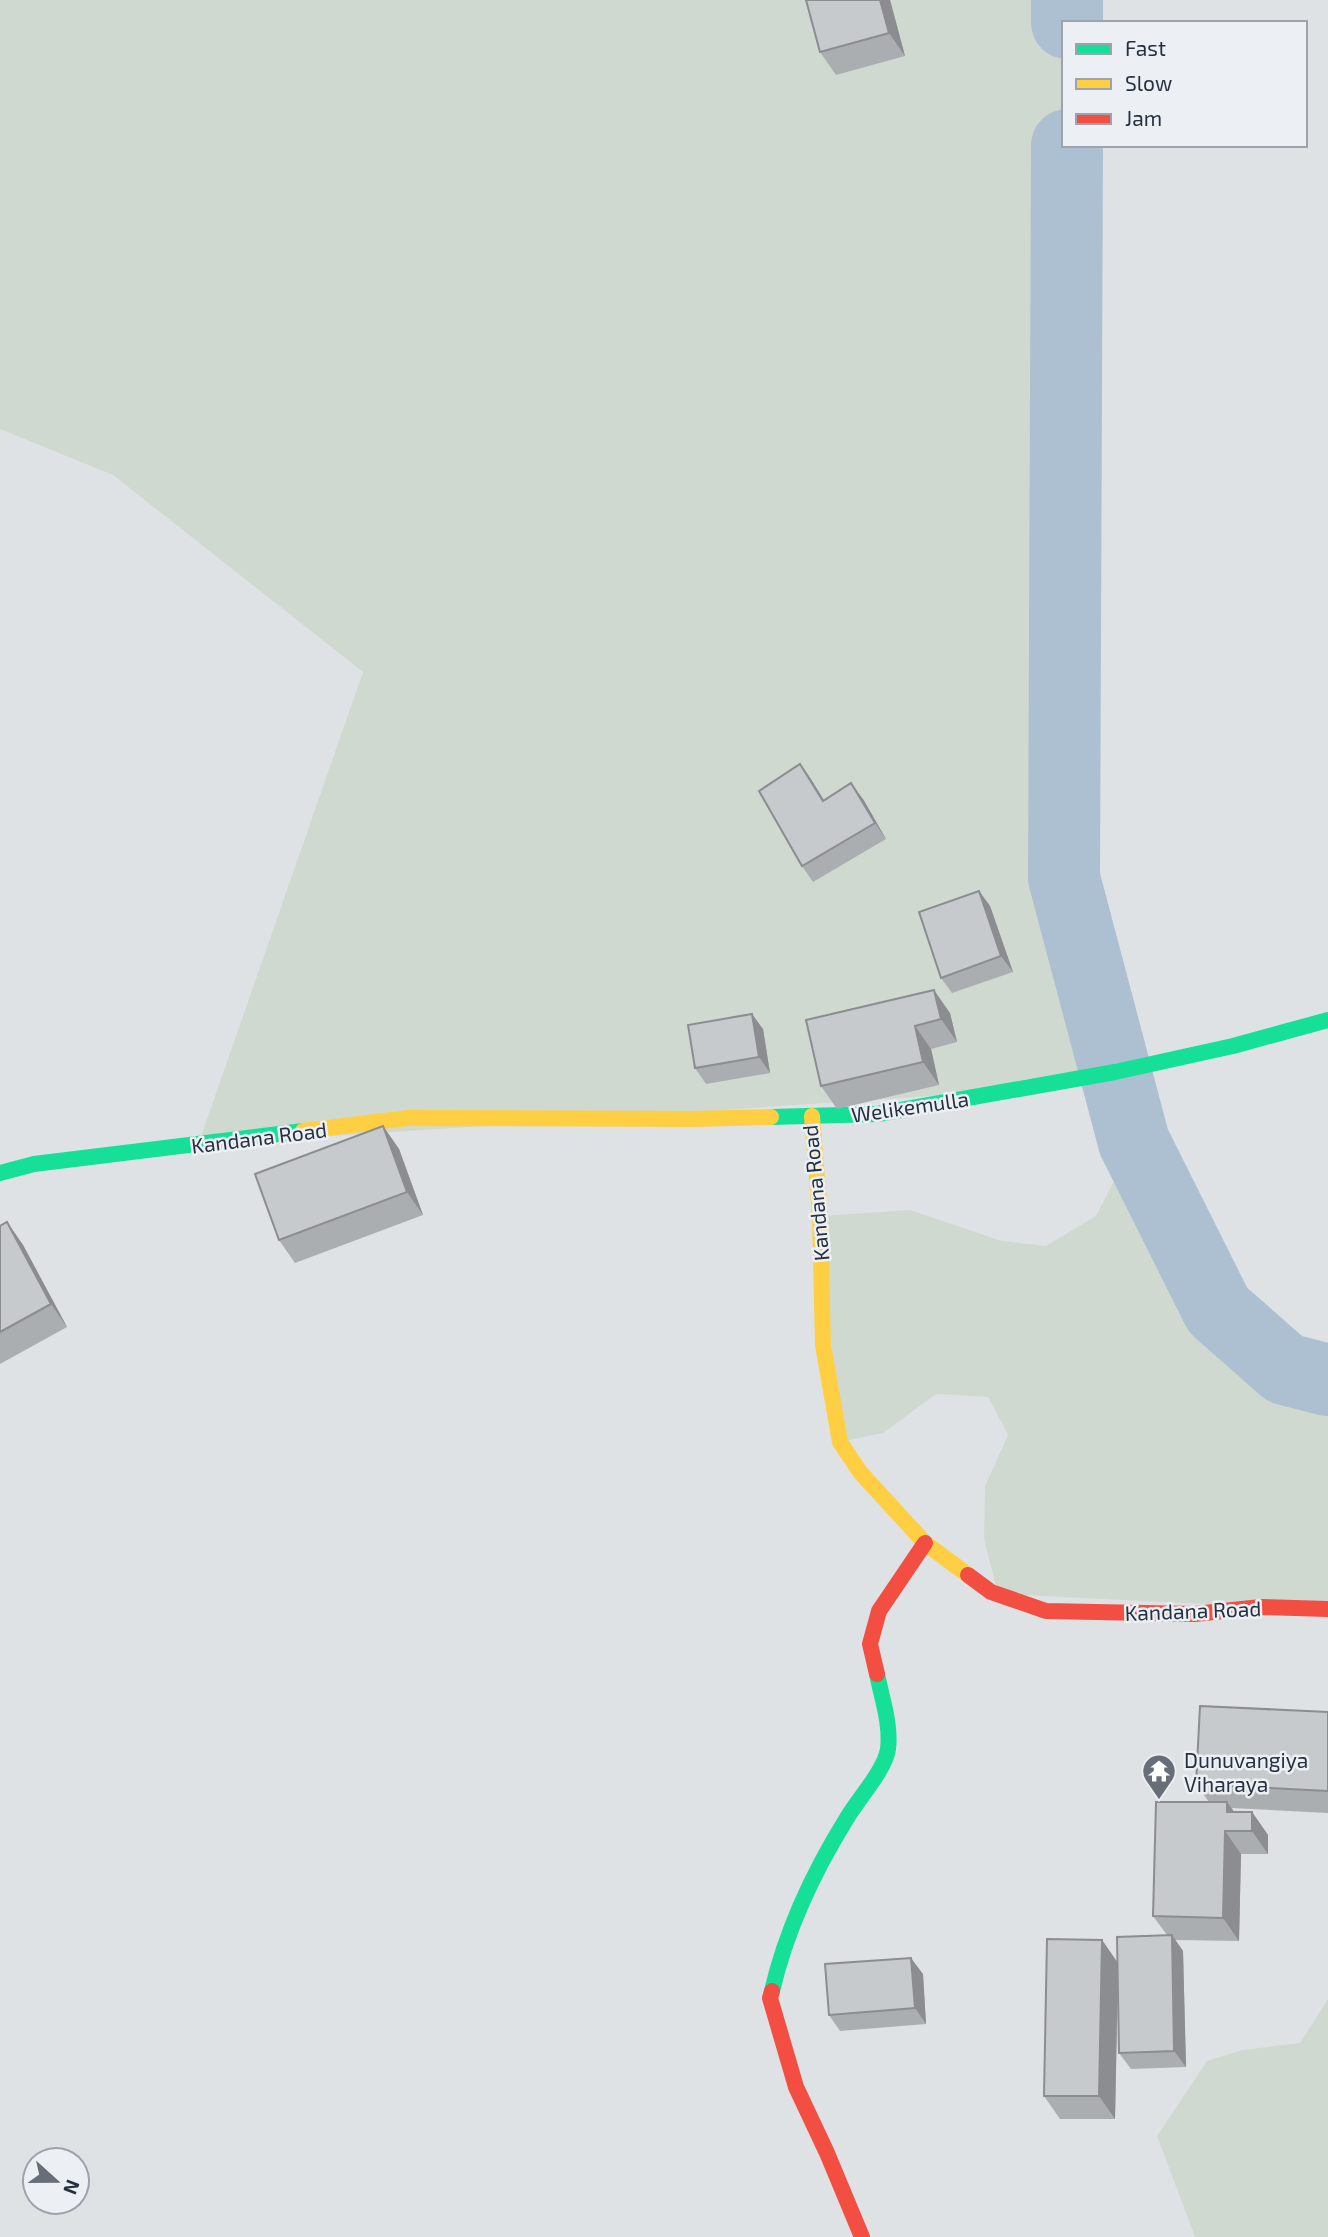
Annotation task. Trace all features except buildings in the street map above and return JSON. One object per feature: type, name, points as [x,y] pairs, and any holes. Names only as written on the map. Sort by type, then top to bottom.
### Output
[{"type":"street","name":"Welikemulla","points":[[812,1116],[878,1114],[1115,1072],[1233,1046],[1328,1020]]},
{"type":"street","name":"Kandana Road","points":[[0,1174],[34,1164],[408,1118],[693,1119],[812,1116],[820,1216],[823,1345],[840,1442],[860,1472],[925,1543],[991,1592],[1046,1611],[1195,1614],[1261,1607],[1328,1609]]},
{"type":"street","points":[[862,2237],[796,2087],[771,1998],[778,1964],[804,1898],[846,1819],[888,1752],[889,1728],[870,1644],[879,1611],[925,1543]]},
{"type":"shaded area","points":[[0,0],[1067,0],[1067,21],[1062,21],[1062,147],[1067,147],[1064,878],[1115,1072],[1006,1091],[198,1145],[363,672],[113,475],[0,429]]},
{"type":"shaded area","points":[[1134,1142],[1218,1310],[1285,1369],[1328,1380],[1328,1610],[998,1594],[984,1539],[985,1486],[1008,1435],[988,1397],[936,1394],[883,1433],[840,1442],[820,1216],[910,1210],[1002,1241],[1046,1246],[1096,1216]]},
{"type":"shaded area","points":[[1328,1999],[1328,2237],[1195,2237],[1157,2136],[1207,2061],[1242,2050],[1300,2043]]},
{"type":"waterway","points":[[1067,0],[1067,21]]},
{"type":"waterway","points":[[1067,147],[1064,878],[1134,1142],[1218,1310],[1285,1369],[1328,1380]]},
{"type":"traffic: fast","points":[[771,1117],[878,1114],[1115,1072],[1233,1046],[1328,1020]]},
{"type":"traffic: fast","points":[[0,1173],[34,1164],[303,1131]]},
{"type":"traffic: fast","points":[[772,1991],[785,1946],[812,1880],[886,1757],[888,1730],[877,1674]]},
{"type":"traffic: slow","points":[[812,1116],[820,1216],[823,1345],[840,1442],[860,1472],[925,1543],[968,1575]]},
{"type":"traffic: slow","points":[[303,1131],[408,1118],[771,1117]]},
{"type":"traffic: jam","points":[[877,1674],[870,1644],[879,1611],[925,1543]]},
{"type":"traffic: jam","points":[[968,1575],[991,1592],[1046,1611],[1195,1614],[1261,1607],[1328,1609]]},
{"type":"traffic: jam","points":[[772,1991],[770,1998],[796,2087],[862,2237]]},
{"type":"place","name":"Dunuvangiya Viharaya","points":[[1159,1801]]}]
